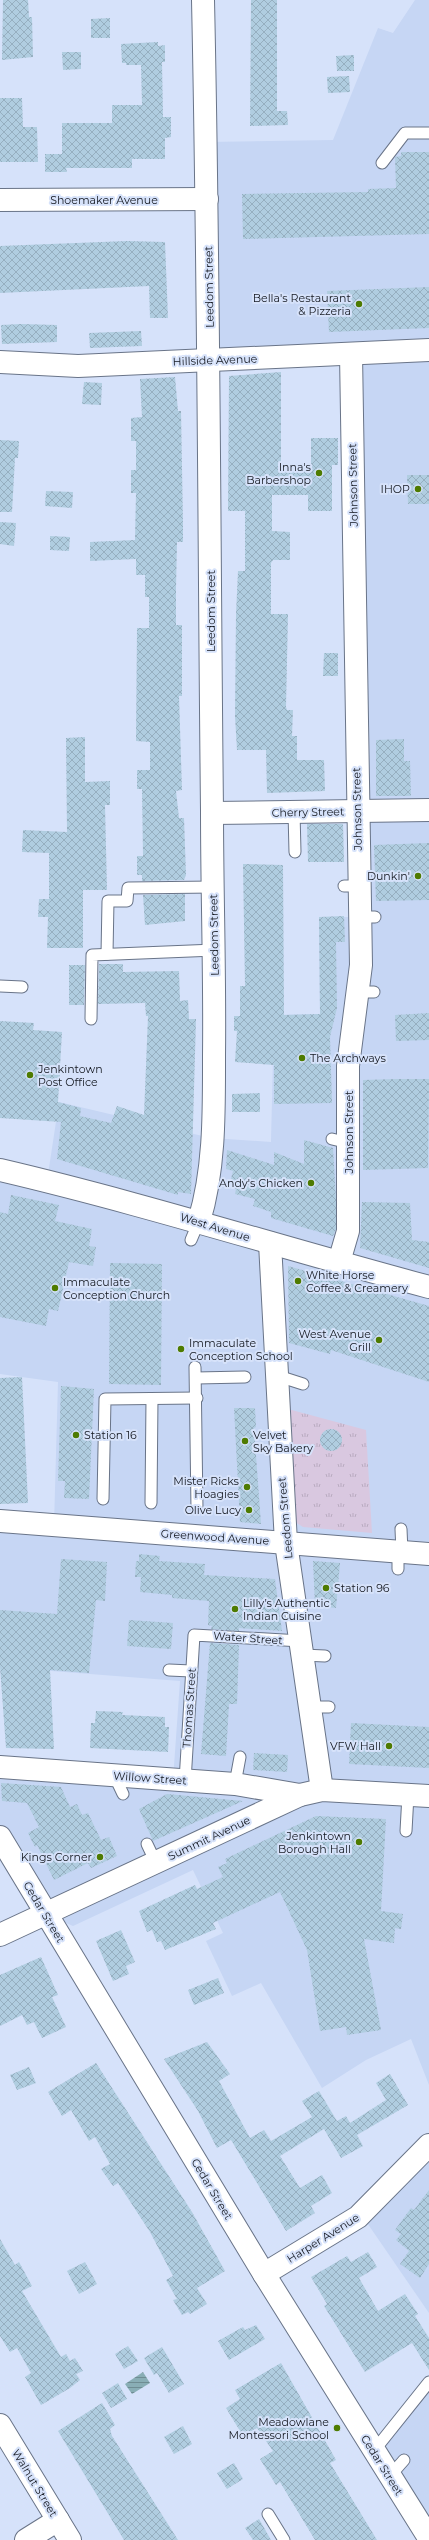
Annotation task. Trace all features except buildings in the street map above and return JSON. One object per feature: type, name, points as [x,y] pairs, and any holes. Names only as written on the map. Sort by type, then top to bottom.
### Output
[{"type":"street","name":"Leedom Street","points":[[195,1230],[206,1199],[217,1138],[214,1087],[215,950],[212,813],[210,360],[207,200],[212,167],[203,0]]},
{"type":"street","name":"Shoemaker Avenue","points":[[0,200],[207,200]]},
{"type":"street","name":"Hillside Avenue","points":[[0,362],[78,366],[429,350]]},
{"type":"street","name":"Johnson Street","points":[[340,1262],[348,1230],[341,1141],[366,992],[368,917],[351,886],[357,811],[351,354]]},
{"type":"street","name":"Cherry Street","points":[[212,813],[429,810]]},
{"type":"street","name":"West Avenue","points":[[0,1170],[195,1230],[270,1243],[429,1287]]},
{"type":"street","name":"Leedom Street","points":[[270,1243],[275,1375],[286,1543],[302,1648],[320,1707],[322,1790]]},
{"type":"street","name":"Greenwood Avenue","points":[[0,1521],[286,1543],[399,1557],[429,1554]]},
{"type":"street","name":"Willow Street","points":[[0,1767],[119,1785],[185,1780],[235,1784],[300,1795]]},
{"type":"street","name":"Summit Avenue","points":[[0,1935],[45,1914],[151,1853],[300,1795],[322,1790],[419,1796]]},
{"type":"street","name":"Cedar Street","points":[[0,1837],[45,1914],[264,2274],[373,2452],[429,2538]]},
{"type":"street","name":"Harper Avenue","points":[[264,2274],[358,2217],[429,2145]]},
{"type":"street","name":"Walnut Street","points":[[0,2425],[70,2540]]},
{"type":"street","points":[[26,2540],[58,2520]]},
{"type":"lane","points":[[382,163],[405,133],[429,133]]},
{"type":"lane","points":[[294,812],[295,852]]},
{"type":"lane","points":[[107,954],[108,901],[127,900],[128,888],[214,887]]},
{"type":"lane","points":[[91,1019],[92,955],[215,950]]},
{"type":"lane","points":[[0,986],[22,987]]},
{"type":"lane","points":[[195,1366],[197,1509]]},
{"type":"lane","points":[[275,1375],[303,1384]]},
{"type":"lane","points":[[196,1378],[245,1377]]},
{"type":"lane","points":[[103,1499],[105,1399],[196,1398]]},
{"type":"lane","points":[[151,1503],[152,1399]]},
{"type":"lane","points":[[399,1557],[401,1528]]},
{"type":"lane","name":"Water Street","points":[[194,1635],[302,1648],[325,1656]]},
{"type":"lane","name":"Thomas Street","points":[[185,1780],[194,1635]]},
{"type":"lane","points":[[169,1670],[192,1671]]},
{"type":"lane","points":[[235,1784],[240,1757]]},
{"type":"lane","points":[[406,1831],[419,1796]]},
{"type":"lane","points":[[373,2452],[429,2382]]},
{"type":"lane","points":[[389,2477],[404,2460]]},
{"type":"lane","points":[[268,2514],[284,2540]]},
{"type":"shaded area","points":[[415,0],[429,0],[429,2085],[411,2039],[366,2060],[322,2088],[261,1983],[232,1996],[206,1941],[223,1933],[193,1870],[73,1926],[45,1914],[0,1837],[0,1767],[173,1780],[180,1681],[0,1667],[0,1521],[54,1525],[58,1382],[0,1374],[0,1170],[47,1181],[59,1102],[211,1138],[271,1142],[274,1015],[320,1014],[319,917],[356,917],[351,355],[210,360],[207,142],[333,140],[378,28],[393,33]]},
{"type":"shaded area","points":[[429,2149],[429,2313],[361,2214]]},
{"type":"shaded area","points":[[143,2372],[150,2383],[132,2394],[125,2384]]},
{"type":"shaded area","points":[[429,2382],[429,2539],[373,2452]]},
{"type":"green space","points":[[288,1409],[366,1430],[372,1533],[303,1527],[295,1522]]},
{"type":"place","name":"Bella's Restaurant & Pizzeria","points":[[359,304]]},
{"type":"place","name":"Inna's Barbershop","points":[[319,473]]},
{"type":"place","name":"IHOP","points":[[418,489]]},
{"type":"place","name":"Dunkin'","points":[[418,876]]},
{"type":"place","name":"The Archways","points":[[302,1058]]},
{"type":"place","name":"Jenkintown Post Office","points":[[30,1075]]},
{"type":"place","name":"Andy's Chicken","points":[[311,1183]]},
{"type":"place","name":"White Horse Coffee & Creamery","points":[[298,1281]]},
{"type":"place","name":"Immaculate Conception Church","points":[[55,1288]]},
{"type":"place","name":"West Avenue Grill","points":[[379,1340]]},
{"type":"place","name":"Immaculate Conception School","points":[[181,1349]]},
{"type":"place","name":"Station 16","points":[[76,1435]]},
{"type":"place","name":"Velvet Sky Bakery","points":[[245,1441]]},
{"type":"place","name":"Mister Ricks Hoagies","points":[[247,1487]]},
{"type":"place","name":"Olive Lucy","points":[[249,1510]]},
{"type":"place","name":"Station 96","points":[[326,1588]]},
{"type":"place","name":"Lilly’s Authentic Indian Cuisine","points":[[235,1609]]},
{"type":"place","name":"VFW Hall","points":[[389,1746]]},
{"type":"place","name":"Jenkintown Borough Hall","points":[[359,1842]]},
{"type":"place","name":"Kings Corner","points":[[100,1857]]},
{"type":"place","name":"Meadowlane Montessori School","points":[[337,2428]]}]
